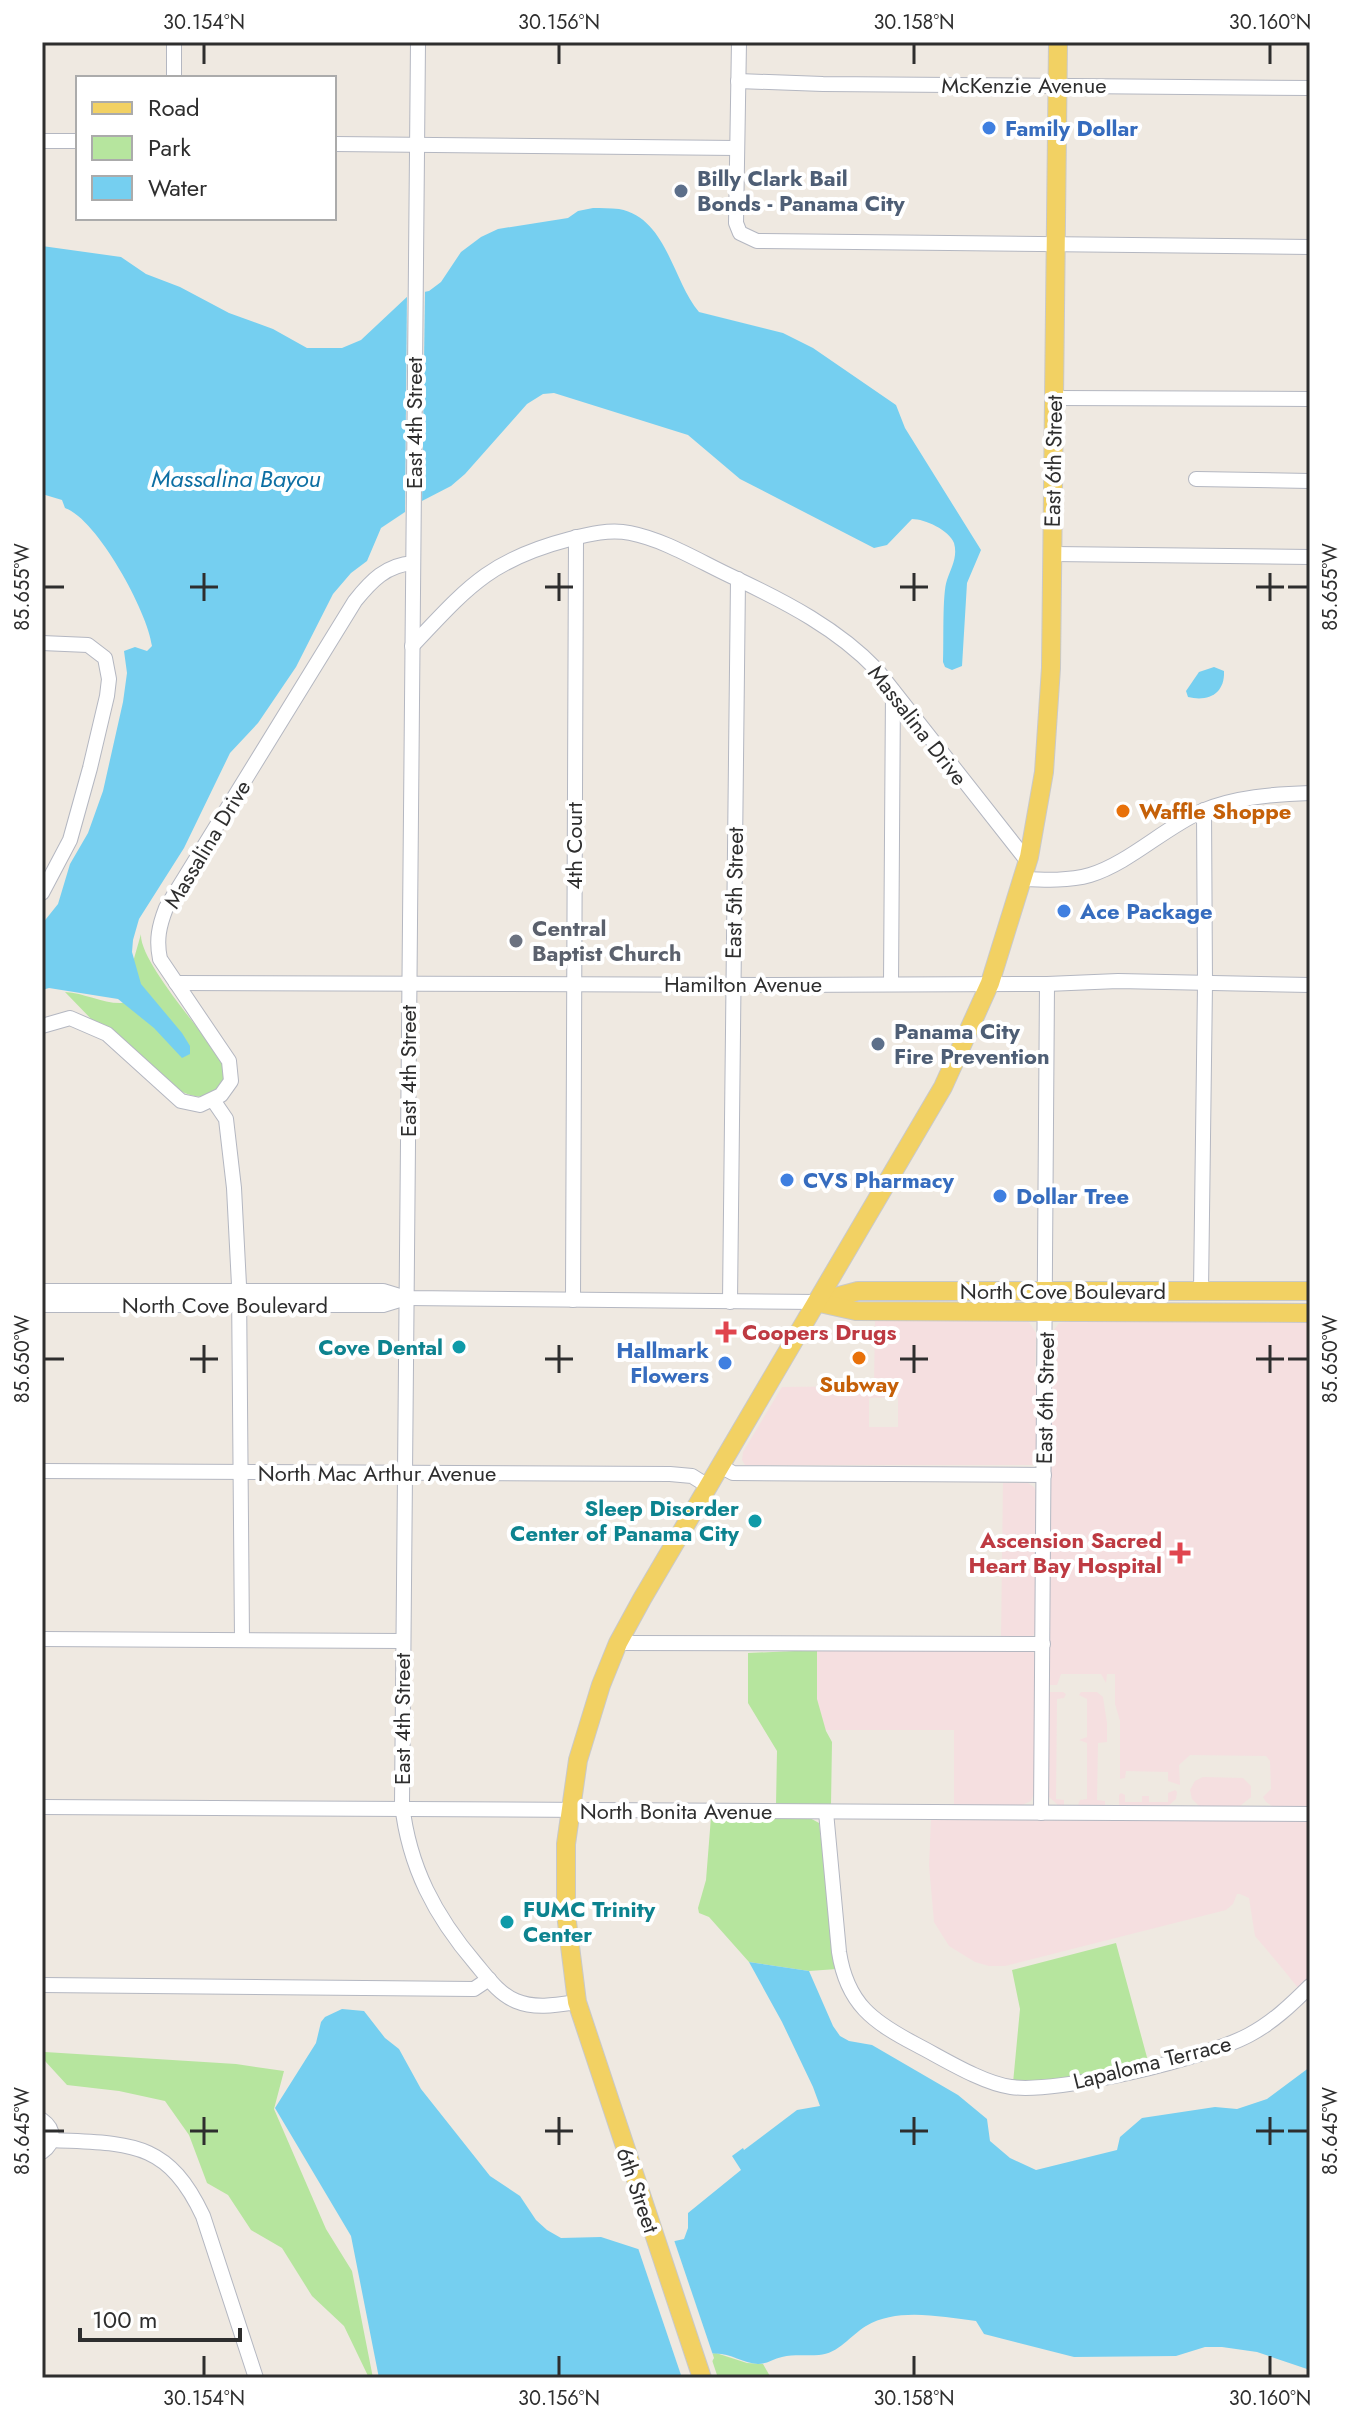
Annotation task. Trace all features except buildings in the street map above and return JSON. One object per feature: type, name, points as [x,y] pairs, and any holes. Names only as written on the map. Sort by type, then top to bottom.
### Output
[{"type":"main road","name":"East 6th Street","points":[[720,1466],[939,1096],[990,983],[1026,870],[1047,743],[1053,554],[1058,42]]},
{"type":"main road","name":"North Cove Boulevard","points":[[817,1302],[858,1291],[1310,1291]]},
{"type":"main road","name":"North Cove Boulevard","points":[[817,1302],[856,1311],[1310,1313]]},
{"type":"main road","name":"6th Street","points":[[702,2378],[577,2002],[568,1946],[565,1896],[570,1810],[586,1727],[618,1643],[720,1466]]},
{"type":"street","points":[[174,42],[174,76]]},
{"type":"street","name":"East 4th Street","points":[[418,42],[402,1641],[403,1810],[412,1857],[428,1896],[450,1932],[489,1979],[508,1997],[525,2004],[546,2006],[577,2002]]},
{"type":"street","points":[[739,42],[736,223],[740,233],[757,241],[1310,247]]},
{"type":"street","name":"McKenzie Avenue","points":[[738,81],[1310,88]]},
{"type":"street","points":[[44,141],[76,141]]},
{"type":"street","points":[[336,144],[737,148]]},
{"type":"street","points":[[1054,398],[1310,399]]},
{"type":"street","points":[[1196,479],[1310,481]]},
{"type":"street","name":"Massalina Drive","points":[[412,646],[462,592],[488,572],[523,554],[576,537],[605,532],[633,533],[738,579],[827,628],[861,654],[893,691],[1026,870]]},
{"type":"street","name":"4th Court","points":[[573,1300],[576,537]]},
{"type":"street","points":[[1053,554],[1310,557]]},
{"type":"street","name":"Massalina Drive","points":[[213,1100],[231,1081],[229,1061],[160,959],[157,944],[159,926],[166,908],[355,601],[382,573],[397,565],[413,563]]},
{"type":"street","name":"East 5th Street","points":[[730,1302],[738,579]]},
{"type":"street","points":[[42,643],[88,645],[105,658],[109,679],[90,768],[70,840],[42,893]]},
{"type":"street","points":[[891,984],[893,691]]},
{"type":"street","points":[[1026,870],[1065,879],[1095,873],[1204,810],[1273,795],[1310,793]]},
{"type":"street","points":[[1201,1291],[1204,810]]},
{"type":"street","name":"Hamilton Avenue","points":[[176,983],[1047,984],[1118,981],[1310,985]]},
{"type":"street","name":"East 6th Street","points":[[1041,1813],[1047,984]]},
{"type":"street","points":[[42,1026],[70,1018],[107,1034],[181,1101],[200,1105],[213,1100],[226,1119],[234,1188],[239,1298],[242,1640]]},
{"type":"street","name":"North Cove Boulevard","points":[[42,1291],[239,1298]]},
{"type":"street","name":"North Cove Boulevard","points":[[42,1305],[383,1291],[406,1298],[817,1302]]},
{"type":"street","points":[[720,1466],[733,1473],[1044,1475]]},
{"type":"street","name":"North Mac Arthur Avenue","points":[[42,1471],[670,1474],[691,1476],[708,1486]]},
{"type":"street","points":[[42,1639],[402,1641]]},
{"type":"street","points":[[618,1643],[1043,1644]]},
{"type":"street","name":"North Bonita Avenue","points":[[42,1807],[1310,1814]]},
{"type":"street","name":"Lapaloma Terrace","points":[[826,1812],[839,1952],[842,1971],[853,1995],[880,2024],[994,2083],[1018,2088],[1097,2079],[1229,2044],[1261,2027],[1310,1986]]},
{"type":"street","points":[[42,1985],[474,1989],[489,1979]]},
{"type":"street","points":[[42,2120],[50,2126],[52,2140],[42,2152]]},
{"type":"street","points":[[52,2140],[123,2144],[150,2153],[170,2165],[191,2192],[203,2216],[256,2378]]},
{"type":"shaded area","name":"Ascension Sacred Heart Bay Hospital","points":[[875,1319],[1029,1322],[1036,1333],[1035,1385],[1039,1407],[1037,1462],[1034,1465],[745,1465],[742,1460],[743,1452],[782,1387],[874,1386]],"holes":[[[898,1397],[898,1427],[869,1427],[869,1398]]]},
{"type":"shaded area","name":"Ascension Sacred Heart Bay Hospital","points":[[1310,1322],[1310,1807],[1272,1806],[1266,1802],[1263,1797],[1271,1789],[1270,1761],[1266,1756],[1190,1755],[1179,1765],[1180,1785],[1168,1781],[1168,1772],[1126,1771],[1125,1778],[1120,1779],[1120,1721],[1115,1704],[1115,1674],[1107,1674],[1106,1683],[1101,1674],[1061,1674],[1057,1685],[1049,1685],[1052,1333],[1059,1323]]},
{"type":"shaded area","name":"Ascension Sacred Heart Bay Hospital","points":[[1003,1483],[1028,1483],[1037,1494],[1035,1633],[1032,1637],[1001,1637]]},
{"type":"shaded area","points":[[817,1649],[1033,1651],[1034,1793],[1031,1801],[1022,1805],[954,1806],[954,1730],[817,1730]]},
{"type":"shaded area","points":[[1049,1692],[1066,1694],[1064,1698],[1057,1699],[1056,1799],[1064,1800],[1064,1805],[1058,1805],[1049,1797]]},
{"type":"shaded area","points":[[1081,1692],[1097,1692],[1103,1697],[1107,1742],[1098,1743],[1097,1800],[1105,1801],[1105,1805],[1078,1805],[1080,1800],[1087,1799],[1087,1743],[1079,1740],[1087,1737],[1087,1699],[1079,1695]]},
{"type":"shaded area","points":[[1203,1777],[1243,1778],[1251,1786],[1251,1797],[1240,1806],[1199,1806],[1192,1799],[1190,1790],[1195,1781]]},
{"type":"shaded area","points":[[1177,1792],[1176,1799],[1168,1806],[1119,1806],[1121,1793],[1125,1795],[1125,1802],[1142,1802],[1142,1796],[1149,1796],[1149,1802],[1168,1802],[1168,1793]]},
{"type":"shaded area","points":[[931,1820],[1310,1821],[1310,1978],[1299,1989],[1255,1936],[1249,1898],[1240,1894],[1226,1910],[1005,1966],[975,1962],[949,1946],[934,1922],[929,1865]]},
{"type":"green space","points":[[141,934],[150,962],[223,1061],[223,1082],[220,1089],[209,1096],[195,1096],[176,1088],[96,1024],[65,992],[114,1003],[130,1002],[131,969]]},
{"type":"green space","points":[[817,1650],[817,1699],[832,1742],[831,1805],[776,1805],[777,1751],[748,1703],[748,1653]]},
{"type":"green space","points":[[711,1817],[808,1817],[819,1823],[837,1969],[809,1971],[749,1962],[709,1917],[699,1913],[706,1880]]},
{"type":"green space","points":[[1116,1943],[1148,2061],[1089,2076],[1013,2083],[1020,2009],[1012,1970]]},
{"type":"green space","points":[[45,2052],[236,2064],[284,2071],[274,2109],[326,2229],[352,2271],[373,2378],[369,2378],[344,2326],[312,2296],[282,2248],[251,2230],[228,2195],[207,2183],[189,2135],[165,2101],[119,2091],[67,2085],[45,2061]]},
{"type":"green space","points":[[710,2354],[747,2363],[763,2364],[771,2378],[718,2378]]},
{"type":"water","name":"Massalina Bayou","points":[[619,209],[648,224],[699,312],[783,333],[813,348],[896,405],[905,428],[981,550],[967,583],[962,666],[952,670],[945,667],[943,662],[945,587],[955,553],[954,543],[942,530],[930,523],[912,519],[887,545],[874,548],[740,479],[688,435],[554,393],[543,394],[527,404],[451,486],[381,528],[367,561],[351,573],[333,594],[296,667],[258,723],[230,753],[184,848],[139,919],[132,952],[141,984],[182,1033],[190,1046],[190,1054],[182,1058],[154,1028],[118,999],[49,988],[42,990],[42,924],[58,904],[70,864],[88,833],[103,791],[123,702],[127,673],[124,651],[135,647],[147,651],[152,646],[131,590],[106,548],[92,529],[65,508],[62,500],[42,494],[42,246],[121,257],[146,274],[180,287],[229,313],[273,329],[307,348],[342,348],[361,340],[409,295],[429,291],[441,282],[461,252],[481,237],[498,229],[568,218],[578,211]]},
{"type":"water","points":[[1214,667],[1224,671],[1218,691],[1208,697],[1188,697],[1186,691],[1199,672]]},
{"type":"water","points":[[749,1962],[809,1971],[840,2036],[872,2045],[958,2095],[987,2119],[990,2141],[1010,2158],[1036,2170],[1117,2150],[1120,2137],[1142,2118],[1215,2107],[1237,2109],[1267,2099],[1310,2067],[1310,2370],[1257,2352],[1222,2347],[1205,2347],[1176,2356],[1074,2357],[984,2334],[976,2321],[906,2315],[878,2320],[826,2354],[787,2356],[758,2364],[723,2354],[710,2354],[699,2378],[379,2378],[351,2236],[275,2108],[316,2043],[325,2017],[342,2009],[364,2011],[385,2038],[399,2049],[421,2089],[490,2176],[520,2196],[547,2230],[561,2238],[601,2237],[638,2249],[684,2239],[688,2213],[741,2170],[732,2156],[797,2110],[820,2106],[782,2022]]},
{"type":"pier","points":[[425,290],[422,505],[405,516],[407,292]]},
{"type":"pier","points":[[673,2237],[714,2358],[703,2378],[682,2378],[637,2245]]},
{"type":"place","name":"Family Dollar","points":[[989,128]]},
{"type":"place","name":"Billy Clark Bail Bonds - Panama City","points":[[681,191]]},
{"type":"place","name":"Waffle Shoppe","points":[[1123,811]]},
{"type":"place","name":"Ace Package","points":[[1064,911]]},
{"type":"place","name":"Central Baptist Church","points":[[516,941]]},
{"type":"place","name":"Panama City Fire Prevention","points":[[878,1044]]},
{"type":"place","name":"CVS Pharmacy","points":[[787,1180]]},
{"type":"place","name":"Dollar Tree","points":[[1000,1196]]},
{"type":"place","name":"Coopers Drugs","points":[[726,1332]]},
{"type":"place","name":"Cove Dental","points":[[459,1347]]},
{"type":"place","name":"Subway","points":[[859,1358]]},
{"type":"place","name":"Hallmark Flowers","points":[[725,1363]]},
{"type":"place","name":"Sleep Disorder Center of Panama City","points":[[755,1521]]},
{"type":"place","name":"Ascension Sacred Heart Bay Hospital","points":[[1180,1553]]},
{"type":"place","name":"FUMC Trinity Center","points":[[507,1922]]}]
